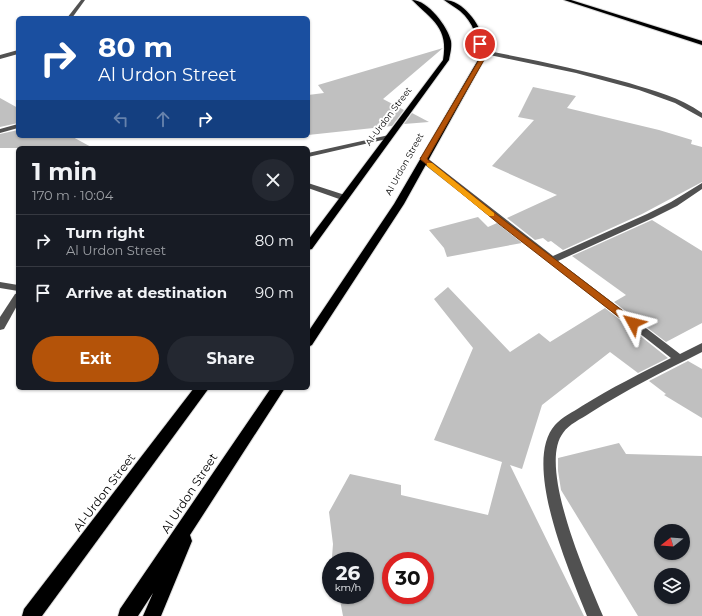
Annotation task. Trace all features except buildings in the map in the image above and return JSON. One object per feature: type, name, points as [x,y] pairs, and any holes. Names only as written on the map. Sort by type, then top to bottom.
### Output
[{"type":"highway","name":"Al-Urdon Street","points":[[310,244],[446,60],[448,53],[444,29],[427,9],[415,0]]},
{"type":"highway","points":[[447,0],[472,19],[477,28],[482,52]]},
{"type":"highway","name":"Al Urdon Street","points":[[310,339],[399,204],[423,159],[482,60],[482,52]]},
{"type":"highway","name":"Al-Urdon Street","points":[[30,616],[200,390]]},
{"type":"highway","name":"Al Urdon Street","points":[[127,616],[277,390]]},
{"type":"highway","points":[[152,616],[194,516]]},
{"type":"main road","points":[[566,0],[702,43]]},
{"type":"street","points":[[70,16],[82,0]]},
{"type":"street","points":[[482,52],[549,64],[619,82],[668,97],[684,104],[702,116]]},
{"type":"street","points":[[0,57],[16,53]]},
{"type":"street","points":[[0,132],[16,127]]},
{"type":"street","points":[[310,155],[388,137]]},
{"type":"street","points":[[423,159],[679,359]]},
{"type":"street","points":[[552,260],[650,216],[674,204],[702,185]]},
{"type":"street","points":[[310,186],[345,198]]},
{"type":"street","points":[[0,285],[16,288]]},
{"type":"street","points":[[0,326],[16,299]]},
{"type":"street","points":[[595,616],[573,562],[556,502],[550,477],[549,458],[551,441],[556,432],[595,403],[702,347]]},
{"type":"slow traffic","points":[[430,165],[492,214]]},
{"type":"route","points":[[480,44],[482,60],[423,159],[633,323]]}]
